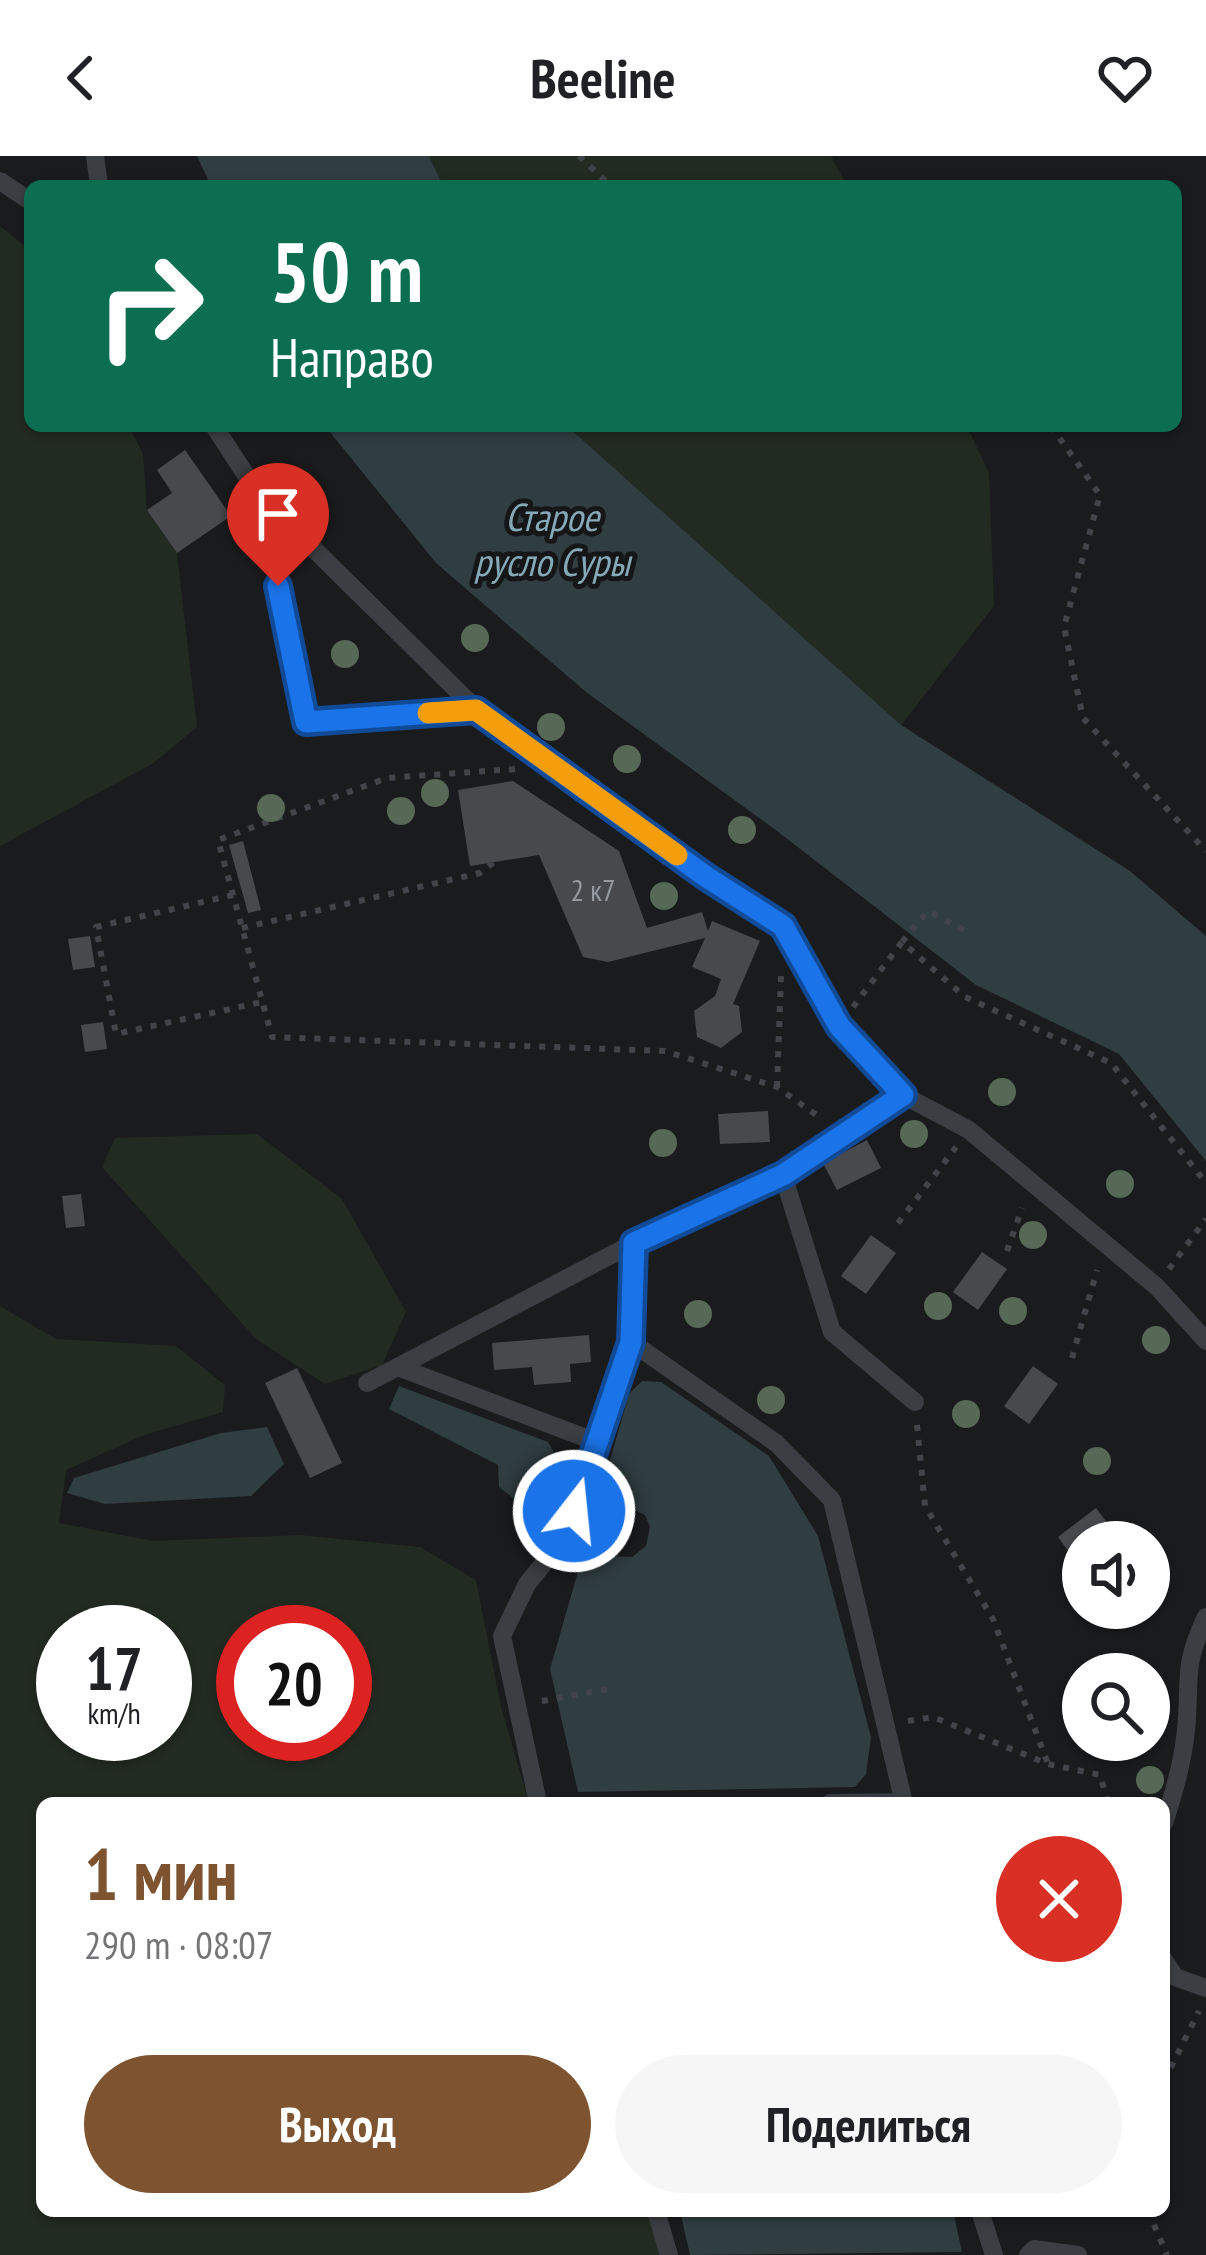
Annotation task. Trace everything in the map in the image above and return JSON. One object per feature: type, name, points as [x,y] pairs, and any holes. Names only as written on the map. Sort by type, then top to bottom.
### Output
[{"type":"lane","points":[[218,432],[259,496],[476,710],[783,926],[839,1026],[903,1095],[969,1130],[1157,1287],[1206,1341]]},
{"type":"lane","points":[[259,496],[306,722],[476,710]]},
{"type":"lane","points":[[367,1383],[634,1243],[783,1175],[903,1095]]},
{"type":"lane","points":[[783,1175],[832,1332],[915,1402]]},
{"type":"lane","points":[[537,1797],[502,1636],[527,1584],[566,1536],[594,1441],[631,1342],[634,1243]]},
{"type":"lane","points":[[631,1342],[776,1443],[832,1500],[903,1797]]},
{"type":"lane","points":[[398,1367],[594,1441]]},
{"type":"lane","points":[[1170,1806],[1186,1729],[1188,1655],[1206,1617]]},
{"type":"lane","points":[[1170,1969],[1175,1977],[1206,1993]]},
{"type":"lane","points":[[658,2217],[669,2255]]},
{"type":"lane","points":[[982,2217],[994,2255]]},
{"type":"lane","points":[[1028,2255],[1034,2249],[1078,2255]]},
{"type":"path","points":[[578,156],[604,180]]},
{"type":"path","points":[[1055,432],[1100,495],[1064,626],[1083,718],[1206,851]]},
{"type":"path","points":[[554,766],[387,778],[218,840],[272,1037],[664,1051],[777,1087],[845,1135]]},
{"type":"path","points":[[242,928],[480,873],[494,862]]},
{"type":"path","points":[[233,895],[96,927],[116,1034],[262,1002]]},
{"type":"path","points":[[839,1026],[928,911],[964,930]]},
{"type":"path","points":[[902,942],[964,997],[1111,1063],[1206,1183]]},
{"type":"path","points":[[777,1087],[781,972]]},
{"type":"path","points":[[898,1223],[969,1130]]},
{"type":"path","points":[[1007,1251],[1030,1181]]},
{"type":"path","points":[[1157,1287],[1206,1219]]},
{"type":"path","points":[[1072,1358],[1105,1244]]},
{"type":"path","points":[[915,1402],[925,1506],[993,1619],[1048,1764]]},
{"type":"path","points":[[515,1706],[608,1689]]},
{"type":"path","points":[[911,1720],[933,1717],[1048,1764],[1100,1775],[1106,1797]]},
{"type":"path","points":[[1170,2068],[1206,1993]]},
{"type":"path","points":[[1151,2217],[1167,2255]]},
{"type":"shaded area","points":[[429,156],[831,156],[844,180],[440,180]]},
{"type":"shaded area","points":[[0,226],[24,245],[24,432],[132,432],[143,454],[147,510],[177,553],[197,727],[152,764],[0,846]]},
{"type":"shaded area","points":[[574,432],[970,432],[989,473],[994,606],[901,725]]},
{"type":"shaded area","points":[[257,1134],[342,1199],[406,1312],[382,1365],[325,1384],[256,1339],[102,1167],[115,1138]]},
{"type":"shaded area","points":[[0,1306],[56,1339],[176,1346],[225,1385],[223,1412],[144,1435],[66,1470],[59,1523],[153,1541],[300,1535],[420,1547],[476,1580],[501,1707],[527,1797],[36,1797],[36,2217],[653,2217],[664,2255],[0,2255]]},
{"type":"water","points":[[197,156],[429,156],[440,180],[208,180]]},
{"type":"water","name":"Старое русло Суры","points":[[330,432],[574,432],[901,725],[1130,871],[1206,936],[1206,1161],[1119,1054],[976,985],[586,692],[436,563]]},
{"type":"water","points":[[642,1381],[661,1382],[769,1456],[818,1536],[871,1737],[866,1774],[855,1787],[578,1792],[550,1669],[629,1394]]},
{"type":"water","points":[[399,1386],[548,1442],[556,1464],[551,1482],[535,1493],[513,1498],[499,1487],[498,1465],[389,1409]]},
{"type":"water","points":[[267,1427],[284,1464],[251,1496],[105,1504],[67,1493],[74,1478],[221,1433]]},
{"type":"water","points":[[681,2217],[954,2217],[962,2252],[690,2255]]},
{"type":"pier","points":[[596,1492],[645,1515],[650,1527],[646,1546],[632,1557],[610,1556],[581,1543]]},
{"type":"building","points":[[185,450],[231,516],[177,553],[147,510],[172,493],[157,470]]},
{"type":"building","points":[[513,781],[619,851],[647,928],[702,912],[708,931],[712,921],[760,941],[733,1004],[739,1006],[742,1032],[721,1048],[697,1037],[694,1011],[715,996],[721,979],[692,967],[705,938],[608,962],[583,957],[539,855],[470,866],[458,790]]},
{"type":"building","points":[[243,841],[261,910],[248,913],[229,845]]},
{"type":"building","points":[[90,936],[95,967],[73,970],[68,939]]},
{"type":"building","points":[[103,1022],[107,1049],[85,1052],[81,1025]]},
{"type":"building","points":[[768,1111],[770,1142],[720,1144],[718,1114]]},
{"type":"building","points":[[867,1140],[881,1168],[837,1190],[823,1163]]},
{"type":"building","points":[[81,1194],[85,1226],[66,1228],[62,1196]]},
{"type":"building","points":[[871,1235],[896,1253],[866,1294],[841,1276]]},
{"type":"building","points":[[982,1252],[1007,1269],[978,1310],[953,1292]]},
{"type":"building","points":[[589,1335],[591,1362],[570,1364],[571,1382],[534,1385],[532,1367],[494,1370],[492,1343]]},
{"type":"building","points":[[1033,1366],[1058,1384],[1029,1424],[1004,1406]]},
{"type":"building","points":[[297,1368],[342,1463],[310,1478],[265,1383]]},
{"type":"building","points":[[1096,1508],[1106,1521],[1079,1521]]},
{"type":"slow traffic","points":[[428,713],[476,710],[677,855]]},
{"type":"route","points":[[278,586],[306,722],[476,710],[705,876],[783,926],[839,1026],[903,1095],[783,1175],[634,1243],[631,1342],[574,1511]]}]
